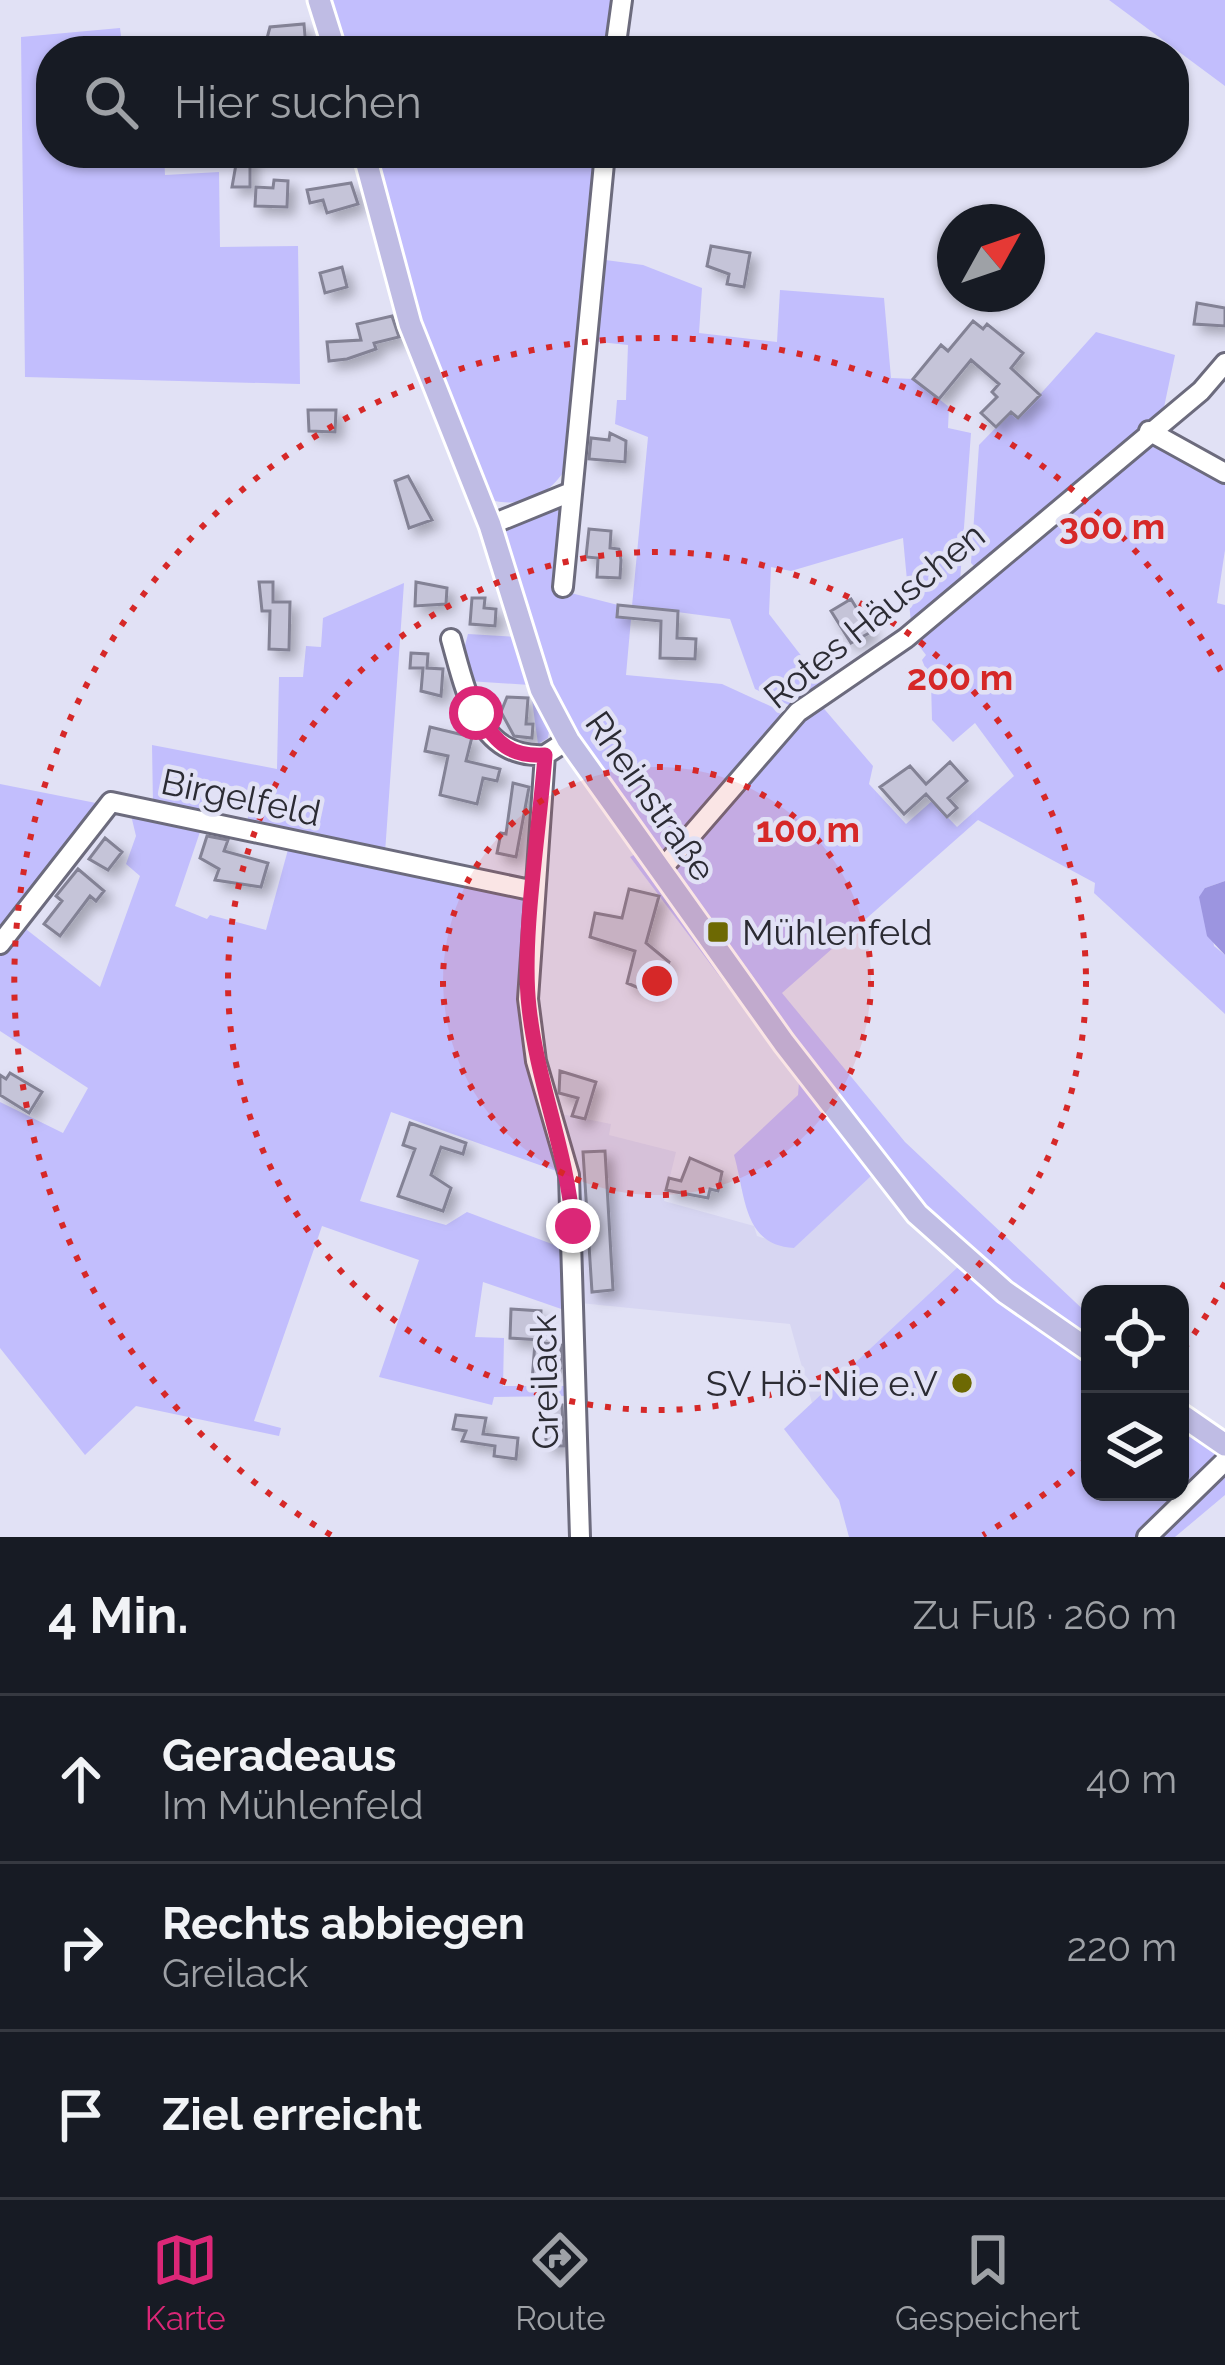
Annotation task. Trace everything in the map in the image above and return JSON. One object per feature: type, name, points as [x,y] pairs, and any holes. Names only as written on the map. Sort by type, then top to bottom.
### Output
[{"type":"main road","points":[[319,0],[330,36]]},
{"type":"main road","name":"Rheinstraße","points":[[368,168],[410,324],[490,525],[542,689],[568,740],[784,1043],[917,1214],[1005,1292],[1081,1345]]},
{"type":"main road","points":[[1189,1420],[1225,1445]]},
{"type":"street","points":[[617,36],[622,0]]},
{"type":"street","points":[[563,587],[604,168]]},
{"type":"street","name":"Rotes Häuschen","points":[[661,870],[798,712],[906,638],[1201,391],[1225,363]]},
{"type":"street","points":[[1149,431],[1225,473]]},
{"type":"street","points":[[490,525],[572,492]]},
{"type":"street","points":[[452,639],[467,696],[503,749],[519,757],[545,755],[568,740]]},
{"type":"street","name":"Greilack","points":[[545,755],[528,999],[536,1061],[569,1174],[580,1537]]},
{"type":"street","name":"Birgelfeld","points":[[0,944],[111,802],[535,891]]},
{"type":"street","points":[[1147,1537],[1225,1461]]},
{"type":"shaded area","points":[[329,0],[618,0],[614,36],[339,36]]},
{"type":"shaded area","points":[[1109,0],[1225,0],[1225,86],[1189,59],[1189,36],[1158,36]]},
{"type":"shaded area","points":[[120,28],[121,36],[36,36],[36,168],[165,168],[165,175],[219,172],[220,247],[298,246],[300,384],[25,377],[21,37]]},
{"type":"shaded area","points":[[375,168],[600,168],[573,455],[549,488],[527,500],[487,499],[423,337]]},
{"type":"shaded area","points":[[598,259],[643,265],[702,288],[699,333],[777,342],[780,290],[884,298],[891,378],[914,379],[949,407],[948,428],[971,433],[960,581],[911,623],[903,538],[791,571],[771,567],[769,614],[823,684],[795,708],[755,689],[730,619],[632,606],[648,437],[615,424],[617,400],[626,400],[628,345],[590,341]]},
{"type":"shaded area","points":[[1096,332],[1175,355],[1163,412],[976,568],[971,563],[979,445],[1011,412],[1019,418]]},
{"type":"shaded area","points":[[1152,440],[1225,478],[1225,550],[1217,603],[1225,605],[1225,881],[1205,888],[1214,946],[1225,955],[1225,1014],[1094,893],[1095,883],[978,820],[782,993],[905,1142],[1081,1308],[1081,1337],[1042,1309],[917,1199],[858,1129],[714,922],[674,877],[679,859],[820,704],[873,766],[869,784],[906,824],[932,801],[957,827],[1014,776],[975,723],[953,742],[932,720],[931,682],[922,660],[926,655],[913,638]]},
{"type":"shaded area","points":[[554,506],[567,514],[559,590],[618,605],[617,617],[631,619],[626,675],[722,684],[779,710],[781,720],[669,850],[655,852],[593,767],[551,692],[501,538],[507,525]]},
{"type":"shaded area","points":[[404,583],[385,853],[247,825],[251,791],[218,783],[198,815],[153,805],[152,745],[277,769],[279,677],[303,677],[306,646],[321,647],[323,618]]},
{"type":"shaded area","points":[[468,634],[517,637],[550,724],[548,738],[538,744],[530,685],[468,681],[463,653]]},
{"type":"shaded area","points":[[0,784],[96,803],[99,810],[0,933]]},
{"type":"shaded area","points":[[130,811],[202,826],[175,906],[207,919],[210,915],[266,930],[289,846],[527,894],[523,1001],[562,1173],[391,1112],[360,1201],[446,1225],[467,1212],[568,1250],[570,1312],[483,1282],[475,1337],[504,1338],[503,1386],[572,1386],[572,1396],[494,1397],[492,1405],[379,1377],[419,1260],[322,1226],[254,1421],[281,1428],[279,1436],[136,1406],[85,1455],[0,1348],[0,1102],[63,1133],[88,1088],[0,1031],[0,953],[22,926],[100,987],[140,876],[126,864],[136,836]]},
{"type":"shaded area","points":[[639,852],[870,1167],[871,1176],[794,1248],[777,1245],[756,1228],[734,1155],[798,1095],[799,1082],[630,857]]},
{"type":"shaded area","points":[[1225,881],[1225,955],[1207,936],[1199,897],[1205,888]]},
{"type":"shaded area","points":[[556,1113],[611,1124],[609,1135],[676,1152],[664,1201],[754,1226],[757,1236],[794,1248],[871,1175],[960,1265],[812,1403],[790,1324],[580,1303]]},
{"type":"shaded area","name":"SV Hö-Nie e.V","points":[[960,1265],[986,1290],[1081,1356],[1081,1501],[1176,1501],[1138,1537],[849,1537],[839,1500],[784,1429]]},
{"type":"shaded area","name":"SV Hö-Nie e.V","points":[[1189,1432],[1217,1452],[1218,1462],[1189,1489]]},
{"type":"shaded area","points":[[1225,1471],[1225,1495],[1175,1537],[1154,1537]]},
{"type":"building","points":[[304,24],[305,36],[268,36],[270,27]]},
{"type":"building","points":[[235,168],[250,168],[250,187],[232,187]]},
{"type":"building","points":[[274,180],[288,181],[287,207],[255,206],[256,187],[273,188]]},
{"type":"building","points":[[351,183],[358,204],[327,213],[323,200],[310,203],[307,190]]},
{"type":"building","points":[[711,246],[750,253],[744,287],[727,284],[729,274],[707,266]]},
{"type":"building","points":[[342,267],[347,287],[325,293],[320,273]]},
{"type":"building","points":[[1197,303],[1225,308],[1225,326],[1194,324]]},
{"type":"building","points":[[392,316],[399,337],[374,343],[376,349],[347,359],[329,361],[327,342],[361,340],[357,324]]},
{"type":"building","points":[[973,321],[983,329],[987,324],[1023,353],[1011,368],[1040,395],[1018,418],[1011,412],[996,427],[981,413],[997,397],[992,392],[999,384],[971,360],[939,399],[913,379],[941,345],[948,351]]},
{"type":"building","points":[[308,410],[336,410],[335,432],[309,431]]},
{"type":"building","points":[[610,433],[626,441],[625,462],[589,459],[591,438],[609,440]]},
{"type":"building","points":[[408,476],[432,520],[409,528],[395,481]]},
{"type":"building","points":[[589,529],[611,531],[610,548],[619,549],[620,578],[597,577],[598,558],[586,557]]},
{"type":"building","points":[[259,582],[273,582],[273,602],[290,602],[289,650],[269,649],[270,611],[262,611]]},
{"type":"building","points":[[416,582],[447,588],[446,604],[415,606]]},
{"type":"building","points":[[472,598],[485,598],[484,608],[496,609],[495,626],[470,624]]},
{"type":"building","points":[[851,599],[871,632],[851,643],[831,611]]},
{"type":"building","points":[[618,605],[678,611],[677,638],[696,639],[695,659],[660,658],[661,621],[617,617]]},
{"type":"building","points":[[411,653],[428,654],[427,668],[443,669],[441,696],[421,691],[423,668],[410,668]]},
{"type":"building","points":[[507,697],[528,698],[526,724],[533,724],[532,738],[514,736],[501,712]]},
{"type":"building","points":[[430,727],[472,737],[466,761],[500,769],[497,781],[483,778],[477,804],[440,795],[448,756],[425,751]]},
{"type":"building","points":[[950,762],[967,781],[948,798],[957,808],[947,817],[926,794],[904,814],[880,787],[910,766],[926,784]]},
{"type":"building","points":[[513,783],[529,787],[516,857],[497,853],[501,833],[506,834]]},
{"type":"building","points":[[207,836],[228,840],[224,851],[268,863],[261,887],[215,880],[219,869],[200,858]]},
{"type":"building","points":[[105,838],[122,852],[108,870],[89,859]]},
{"type":"building","points":[[78,869],[104,891],[96,901],[90,896],[60,936],[44,924],[62,901],[56,896]]},
{"type":"building","points":[[629,889],[659,896],[646,943],[669,962],[653,994],[627,983],[635,951],[590,937],[595,913],[622,918]]},
{"type":"building","points":[[560,1071],[596,1082],[585,1119],[572,1116],[578,1098],[559,1093]]},
{"type":"building","points":[[10,1073],[42,1092],[29,1113],[0,1095],[0,1075],[6,1079]]},
{"type":"building","points":[[410,1123],[466,1143],[463,1154],[441,1147],[431,1175],[451,1188],[443,1211],[398,1196],[415,1149],[403,1145]]},
{"type":"building","points":[[605,1151],[613,1290],[592,1292],[583,1152]]},
{"type":"building","points":[[690,1158],[722,1172],[718,1191],[710,1189],[708,1198],[666,1190],[669,1178],[681,1181]]},
{"type":"building","points":[[511,1309],[541,1311],[540,1340],[510,1338]]},
{"type":"building","points":[[535,1342],[561,1345],[561,1368],[544,1367],[543,1383],[532,1382]]},
{"type":"building","points":[[541,1405],[562,1405],[564,1446],[547,1446]]},
{"type":"building","points":[[456,1415],[486,1418],[483,1434],[518,1438],[516,1459],[494,1456],[495,1446],[462,1441],[466,1431],[453,1429]]},
{"type":"place","name":"Mühlenfeld","points":[[718,932]]},
{"type":"place","name":"SV Hö-Nie e.V","points":[[962,1383]]},
{"type":"route","points":[[476,713],[503,749],[519,757],[545,755],[528,999],[536,1061],[569,1174],[573,1226]]}]
